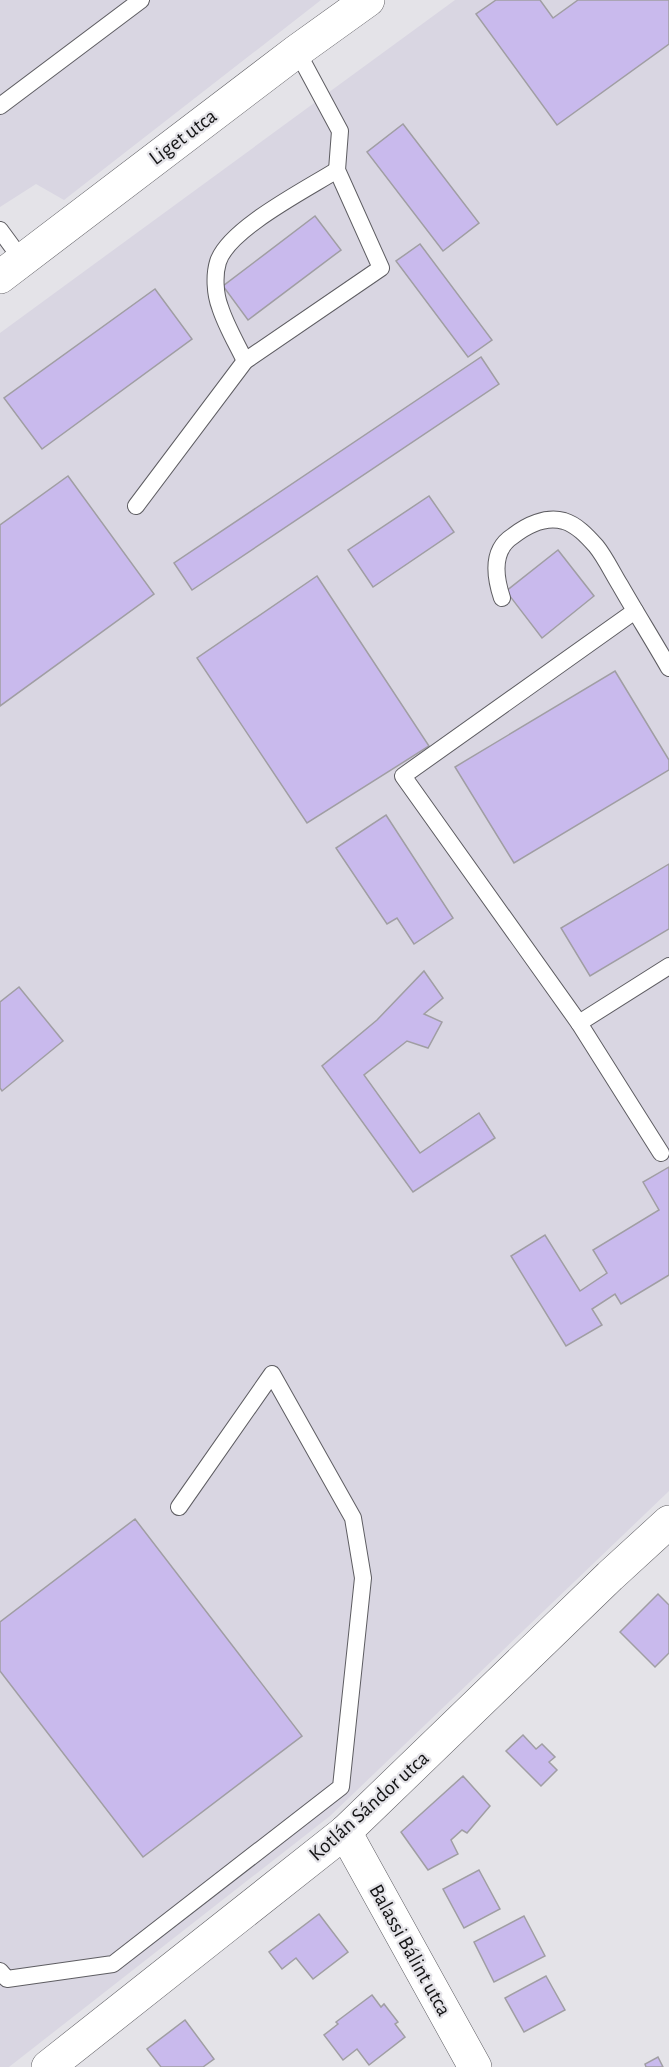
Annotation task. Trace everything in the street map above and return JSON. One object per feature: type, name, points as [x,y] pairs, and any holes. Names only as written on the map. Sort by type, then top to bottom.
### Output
[{"type":"street","name":"Liget utca","points":[[11,268],[297,51],[368,0]]},
{"type":"street","name":"Kotlán Sándor utca","points":[[48,2067],[345,1833],[610,1576],[669,1522]]},
{"type":"street","name":"Balassi Bálint utca","points":[[345,1833],[475,2067]]},
{"type":"lane","points":[[0,106],[141,0]]},
{"type":"lane","points":[[136,506],[245,362],[381,268],[337,170],[340,131],[297,51]]},
{"type":"lane","points":[[245,362],[220,307],[215,282],[218,262],[226,247],[248,226],[337,170]]},
{"type":"lane","points":[[0,230],[11,268]]},
{"type":"lane","points":[[502,598],[496,579],[496,565],[501,548],[510,537],[524,528],[547,519],[564,521],[580,529],[597,547],[669,668]]},
{"type":"lane","points":[[635,611],[403,776],[579,1023],[661,1153]]},
{"type":"lane","points":[[579,1023],[669,966]]},
{"type":"lane","points":[[0,1971],[7,1979],[112,1964],[341,1787],[363,1578],[352,1518],[272,1374],[179,1507]]},
{"type":"shaded area","points":[[0,0],[321,0],[64,200],[36,184],[0,207]]},
{"type":"shaded area","points":[[455,0],[669,0],[669,1491],[330,1816],[9,2067],[0,2067],[0,333]]},
{"type":"building","points":[[496,0],[540,0],[553,18],[578,0],[669,0],[669,44],[557,125],[476,14]]},
{"type":"building","points":[[403,124],[479,223],[443,251],[367,152]]},
{"type":"building","points":[[315,216],[341,250],[248,320],[223,286]]},
{"type":"building","points":[[420,244],[492,340],[468,357],[396,261]]},
{"type":"building","points":[[155,289],[192,339],[42,449],[4,398]]},
{"type":"building","points":[[481,357],[499,384],[192,590],[174,563]]},
{"type":"building","points":[[68,476],[154,594],[0,706],[0,525]]},
{"type":"building","points":[[429,496],[454,532],[373,587],[348,550]]},
{"type":"building","points":[[558,550],[594,596],[542,638],[506,591]]},
{"type":"building","points":[[317,576],[429,746],[307,823],[197,658]]},
{"type":"building","points":[[615,671],[669,760],[669,770],[514,863],[455,767]]},
{"type":"building","points":[[386,815],[453,918],[414,944],[397,918],[387,924],[336,848]]},
{"type":"building","points":[[669,864],[669,929],[590,976],[561,928]]},
{"type":"building","points":[[424,971],[443,998],[424,1014],[442,1022],[428,1048],[407,1041],[364,1075],[420,1153],[479,1113],[495,1138],[413,1192],[322,1066],[377,1020]]},
{"type":"building","points":[[19,987],[63,1041],[2,1091],[0,1088],[0,1002]]},
{"type":"building","points":[[669,1167],[669,1275],[621,1304],[615,1294],[592,1309],[602,1325],[566,1346],[511,1256],[545,1235],[580,1291],[607,1273],[593,1250],[659,1210],[643,1182]]},
{"type":"building","points":[[135,1519],[302,1736],[143,1857],[0,1671],[0,1622]]},
{"type":"building","points":[[658,1594],[669,1605],[669,1653],[655,1667],[620,1632]]},
{"type":"building","points":[[523,1735],[536,1749],[542,1744],[555,1757],[549,1762],[557,1770],[541,1786],[506,1751]]},
{"type":"building","points":[[463,1776],[490,1806],[467,1833],[462,1830],[451,1840],[458,1854],[428,1870],[401,1832]]},
{"type":"building","points":[[479,1870],[500,1909],[464,1928],[443,1889]]},
{"type":"building","points":[[319,1914],[348,1952],[313,1979],[296,1958],[282,1969],[269,1952]]},
{"type":"building","points":[[524,1916],[545,1956],[494,1982],[474,1942]]},
{"type":"building","points":[[546,1976],[565,2010],[524,2032],[505,1998]]},
{"type":"building","points":[[372,1995],[381,2007],[384,2004],[398,2022],[395,2024],[405,2037],[369,2065],[357,2049],[343,2060],[324,2035],[338,2024],[336,2022]]},
{"type":"building","points":[[185,2020],[214,2059],[203,2067],[161,2067],[147,2049]]},
{"type":"building","points":[[658,2057],[663,2067],[646,2067],[645,2064]]}]
